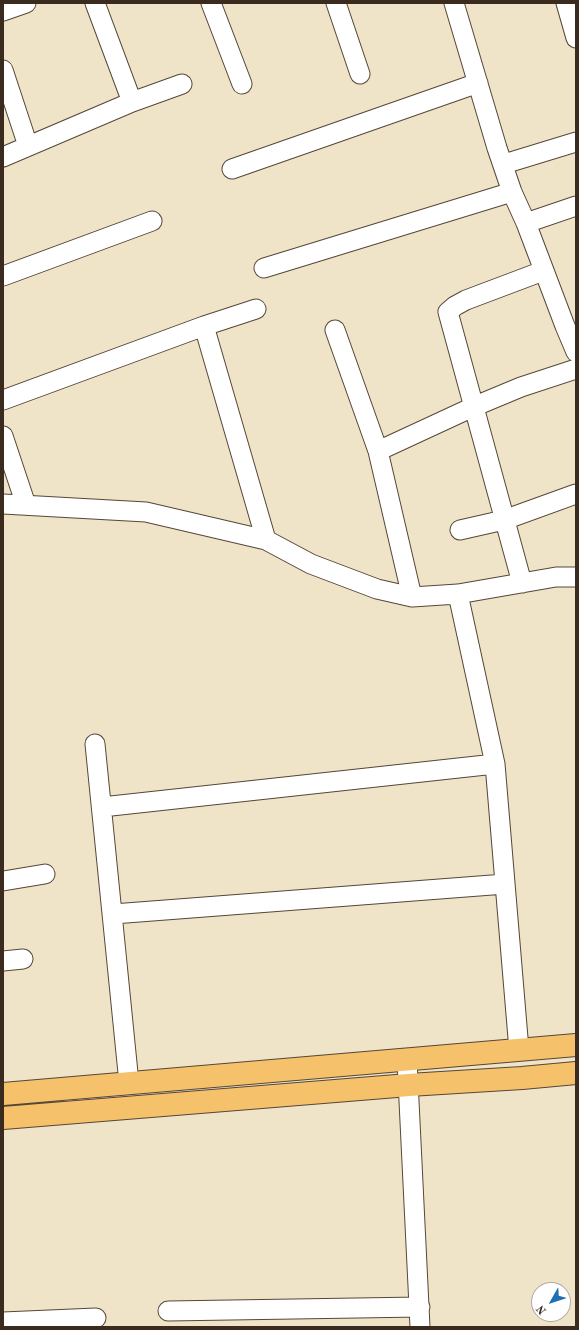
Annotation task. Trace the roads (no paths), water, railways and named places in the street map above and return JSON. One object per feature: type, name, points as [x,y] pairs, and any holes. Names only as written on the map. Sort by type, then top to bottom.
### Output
[{"type":"main road","points":[[3,1094],[576,1045]]},
{"type":"main road","points":[[3,1118],[576,1073]]},
{"type":"street","points":[[3,11],[26,3]]},
{"type":"street","points":[[95,3],[132,102]]},
{"type":"street","points":[[211,3],[242,84]]},
{"type":"street","points":[[336,3],[360,74]]},
{"type":"street","points":[[454,3],[512,192],[526,224],[564,326],[576,352]]},
{"type":"street","points":[[566,3],[576,38]]},
{"type":"street","points":[[3,70],[28,146]]},
{"type":"street","points":[[232,169],[478,83]]},
{"type":"street","points":[[3,157],[132,102],[182,84]]},
{"type":"street","points":[[504,164],[576,142]]},
{"type":"street","points":[[264,268],[512,192]]},
{"type":"street","points":[[526,224],[576,206]]},
{"type":"street","points":[[3,276],[152,222]]},
{"type":"street","points":[[522,583],[448,312],[466,300],[543,271]]},
{"type":"street","points":[[3,400],[204,326],[256,309]]},
{"type":"street","points":[[204,326],[266,540]]},
{"type":"street","points":[[335,330],[378,451],[412,597]]},
{"type":"street","points":[[378,451],[520,387],[576,369]]},
{"type":"street","points":[[3,436],[26,506]]},
{"type":"street","points":[[460,530],[504,520],[576,494]]},
{"type":"street","points":[[3,504],[146,512],[266,540],[311,564],[377,589],[412,597],[458,594],[556,577],[576,577]]},
{"type":"street","points":[[458,594],[495,764],[519,1050]]},
{"type":"street","points":[[95,744],[130,1083]]},
{"type":"street","points":[[102,807],[495,764]]},
{"type":"street","points":[[3,880],[45,874]]},
{"type":"street","points":[[113,914],[505,884]]},
{"type":"street","points":[[3,961],[22,959]]},
{"type":"street","points":[[408,1060],[420,1327]]},
{"type":"street","points":[[168,1311],[420,1307]]},
{"type":"street","points":[[3,1322],[96,1318]]}]
